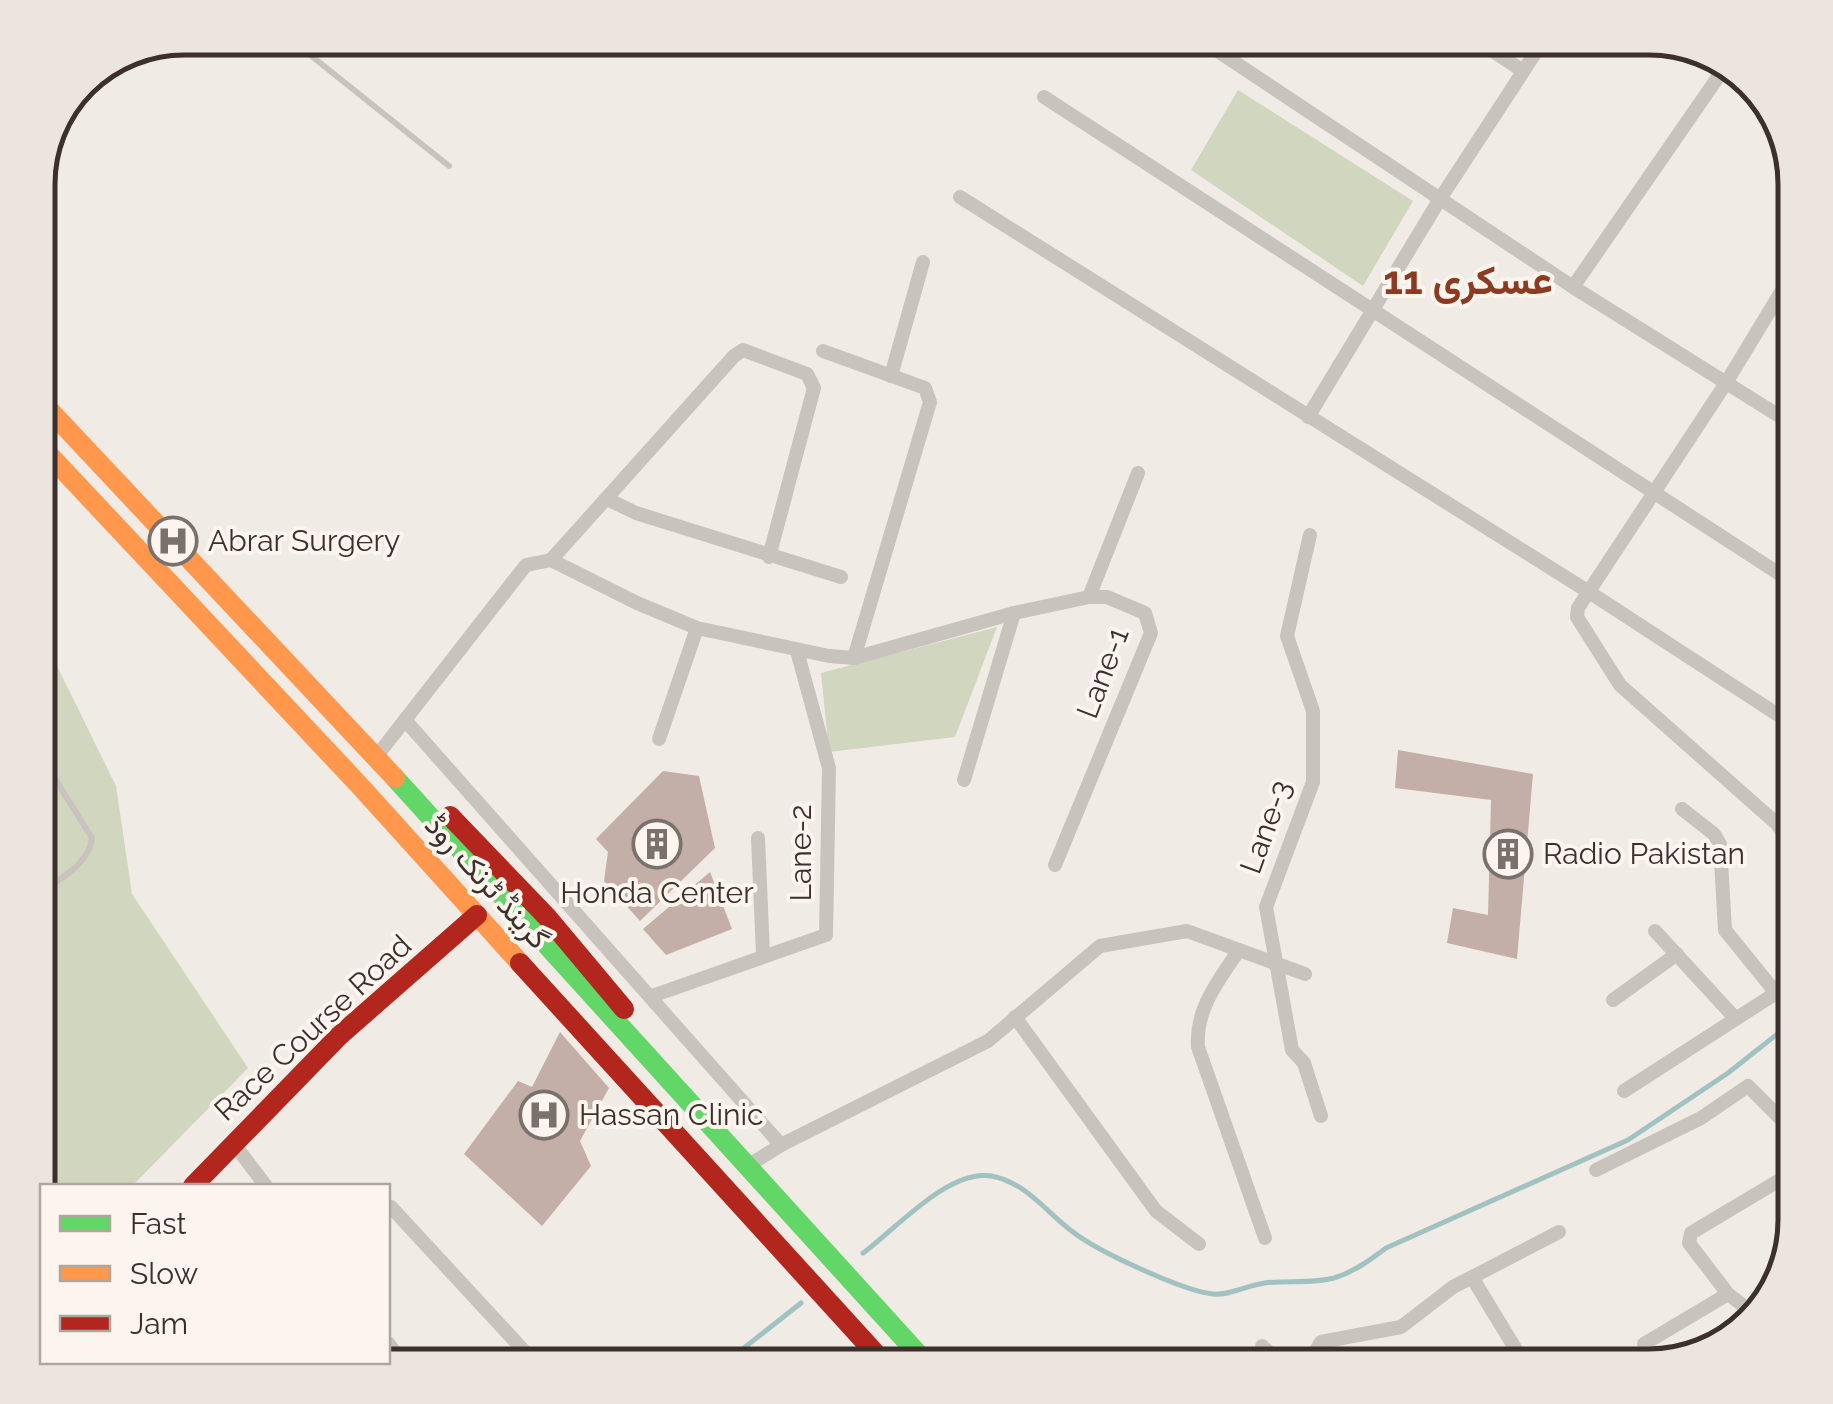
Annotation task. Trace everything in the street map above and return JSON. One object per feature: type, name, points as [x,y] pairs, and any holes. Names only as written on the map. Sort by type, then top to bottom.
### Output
[{"type":"main road","name":"گرینڈ ٹرنک روڈ","points":[[55,416],[376,758],[913,1349]]},
{"type":"main road","name":"گرینڈ ٹرنک روڈ","points":[[55,461],[477,915],[872,1349]]},
{"type":"main road","name":"گرینڈ ٹرنک روڈ","points":[[376,758],[432,797],[547,917],[621,1006],[695,1112]]},
{"type":"main road","name":"Race Course Road","points":[[195,1184],[339,1036],[498,894]]},
{"type":"street","points":[[1223,55],[1574,287],[1778,415]]},
{"type":"street","points":[[1499,55],[1523,71]]},
{"type":"street","points":[[1308,417],[1534,55]]},
{"type":"street","points":[[1574,287],[1719,76]]},
{"type":"street","points":[[1044,97],[1778,572]]},
{"type":"street","points":[[960,197],[1778,714]]},
{"type":"street","points":[[891,376],[922,262]]},
{"type":"street","points":[[1778,298],[1578,608],[1578,618],[1620,685],[1778,825]]},
{"type":"street","points":[[376,758],[526,564],[551,560],[743,350],[807,374],[814,388],[769,556]]},
{"type":"street","points":[[822,351],[925,388],[930,402],[854,658]]},
{"type":"street","points":[[1089,597],[1138,474]]},
{"type":"street","points":[[608,499],[636,514],[841,577]]},
{"type":"street","name":"Lane-3","points":[[1310,534],[1287,636],[1313,711],[1313,782],[1266,907],[1292,1050],[1304,1063],[1321,1116]]},
{"type":"street","name":"Lane-1","points":[[551,560],[637,604],[697,628],[797,651],[854,658],[1014,612],[1089,597],[1106,598],[1145,613],[1151,633],[1055,866]]},
{"type":"street","points":[[964,780],[1014,612]]},
{"type":"street","points":[[659,738],[697,628]]},
{"type":"street","name":"Lane-2","points":[[652,996],[826,935],[829,768],[797,651]]},
{"type":"street","points":[[405,720],[781,1145]]},
{"type":"street","points":[[1624,1091],[1776,993],[1725,930],[1718,838],[1682,809]]},
{"type":"street","points":[[758,838],[763,954]]},
{"type":"street","points":[[745,1167],[988,1041],[1100,946],[1186,930],[1305,974]]},
{"type":"street","points":[[1655,931],[1736,1018]]},
{"type":"street","points":[[1239,950],[1202,1009],[1196,1029],[1198,1047],[1264,1238]]},
{"type":"street","points":[[1613,1000],[1677,954]]},
{"type":"street","points":[[1016,1018],[1156,1212],[1199,1244]]},
{"type":"street","points":[[1596,1170],[1702,1118],[1748,1086],[1778,1115]]},
{"type":"street","points":[[234,1144],[264,1184]]},
{"type":"street","points":[[1744,1306],[1728,1294],[1688,1243],[1691,1233],[1778,1182]]},
{"type":"street","points":[[390,1208],[522,1349]]},
{"type":"street","points":[[1317,1349],[1321,1342],[1401,1328],[1453,1288],[1559,1232]]},
{"type":"street","points":[[1474,1279],[1516,1349]]},
{"type":"street","points":[[1644,1344],[1728,1294]]},
{"type":"street","points":[[1262,1346],[1265,1349]]},
{"type":"lane","points":[[310,55],[449,166]]},
{"type":"lane","points":[[55,779],[92,838],[79,865],[55,882]]},
{"type":"green space","points":[[1238,90],[1413,201],[1363,286],[1191,170]]},
{"type":"green space","points":[[997,627],[955,737],[829,752],[821,673]]},
{"type":"green space","points":[[55,663],[116,786],[132,894],[248,1068],[134,1184],[55,1184]]},
{"type":"building","name":"Radio Pakistan","points":[[1398,750],[1533,774],[1517,959],[1447,943],[1453,908],[1488,915],[1491,800],[1395,788]]},
{"type":"building","name":"Honda Center","points":[[663,771],[699,776],[715,848],[640,921],[604,881],[608,852],[596,839]]},
{"type":"building","points":[[710,872],[732,929],[666,955],[643,929]]},
{"type":"building","name":"Hassan Clinic","points":[[560,1032],[609,1088],[580,1141],[591,1166],[542,1226],[464,1154],[518,1081],[532,1087]]},
{"type":"waterway","points":[[863,1253],[940,1191],[974,1176],[991,1176],[1025,1191],[1073,1232],[1101,1249],[1199,1291],[1219,1294],[1265,1283],[1334,1278],[1386,1248],[1628,1140],[1728,1073],[1778,1033]]},
{"type":"waterway","points":[[743,1349],[801,1303]]},
{"type":"traffic: fast","points":[[395,778],[914,1349]]},
{"type":"traffic: slow","points":[[55,416],[395,778]]},
{"type":"traffic: slow","points":[[55,461],[520,963]]},
{"type":"traffic: jam","points":[[450,816],[547,917],[624,1009]]},
{"type":"traffic: jam","points":[[195,1184],[339,1036],[477,915]]},
{"type":"traffic: jam","points":[[520,963],[872,1349]]},
{"type":"place","name":"Abrar Surgery","points":[[173,541]]},
{"type":"place","name":"Honda Center","points":[[657,844]]},
{"type":"place","name":"Radio Pakistan","points":[[1508,854]]},
{"type":"place","name":"Hassan Clinic","points":[[544,1115]]},
{"type":"district","name":"عسکری 11","points":[[1468,280]]}]
